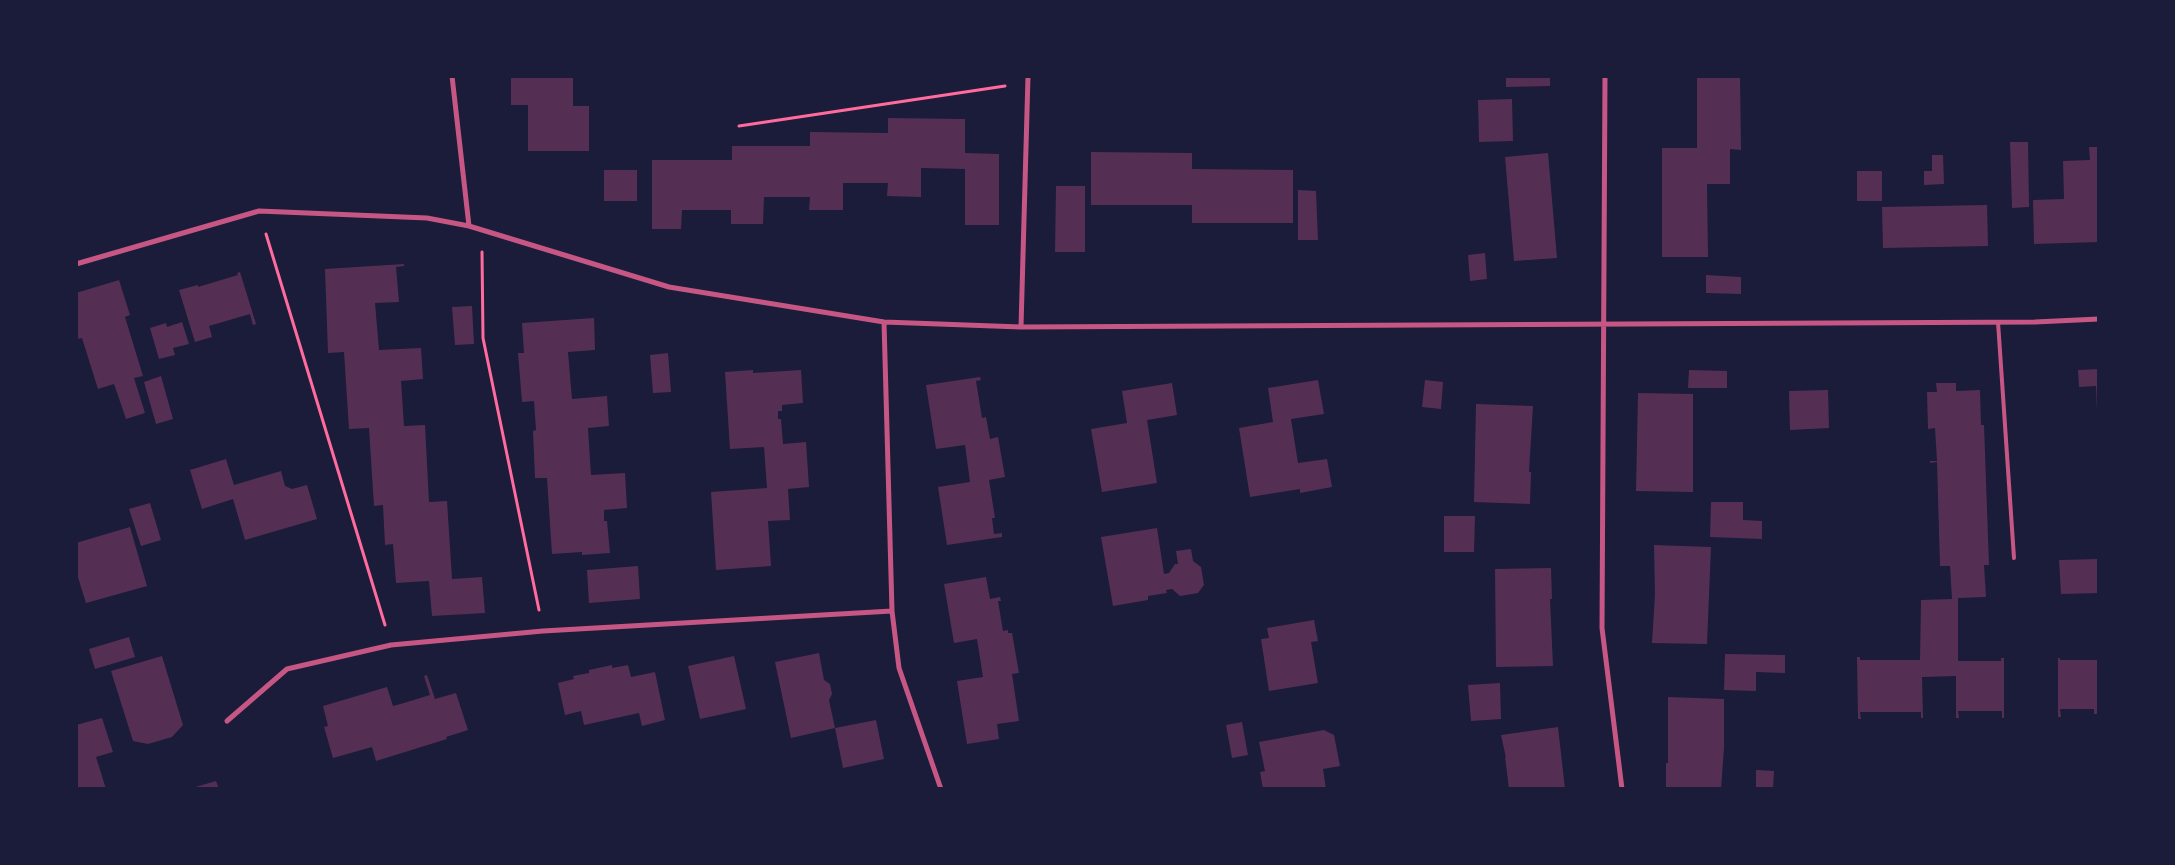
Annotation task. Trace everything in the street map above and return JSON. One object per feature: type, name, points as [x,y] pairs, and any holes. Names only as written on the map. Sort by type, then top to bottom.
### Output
[{"type":"street","points":[[452,76],[469,226]]},
{"type":"street","points":[[1605,76],[1602,628],[1622,789]]},
{"type":"street","points":[[1021,327],[1028,79]]},
{"type":"street","points":[[76,264],[259,211],[427,218],[469,226],[669,287],[884,322],[1021,327],[1604,325],[1998,322],[2099,319]]},
{"type":"street","points":[[884,322],[892,611],[899,668],[941,789]]},
{"type":"street","points":[[227,721],[287,669],[391,645],[543,631],[892,611]]},
{"type":"lane","points":[[1998,322],[2014,558]]},
{"type":"path","points":[[739,126],[1028,79]]},
{"type":"path","points":[[259,211],[391,645]]},
{"type":"path","points":[[482,230],[482,338],[543,631]]},
{"type":"building","points":[[511,76],[573,76],[573,106],[589,106],[589,151],[528,151],[528,105],[511,105]]},
{"type":"building","points":[[1506,76],[1550,76],[1550,86],[1506,87]]},
{"type":"building","points":[[1697,76],[1740,76],[1741,150],[1730,149],[1730,184],[1707,184],[1708,257],[1662,257],[1662,148],[1697,148]]},
{"type":"building","points":[[1512,99],[1513,141],[1479,142],[1478,100]]},
{"type":"building","points":[[888,118],[965,119],[965,153],[999,154],[999,225],[965,225],[965,169],[921,168],[921,197],[887,196],[888,183],[843,183],[843,210],[809,210],[810,197],[764,197],[763,224],[731,224],[731,210],[682,210],[681,229],[652,229],[652,160],[732,160],[732,146],[810,146],[810,132],[888,133]]},
{"type":"building","points":[[2010,142],[2028,142],[2029,207],[2012,208]]},
{"type":"building","points":[[2089,147],[2099,147],[2099,242],[2034,244],[2033,200],[2064,199],[2063,161],[2090,160]]},
{"type":"building","points":[[1091,152],[1192,153],[1192,169],[1293,170],[1293,223],[1192,223],[1192,205],[1091,205]]},
{"type":"building","points":[[1548,153],[1557,258],[1514,261],[1505,157]]},
{"type":"building","points":[[1932,155],[1943,155],[1944,184],[1924,185],[1924,171],[1932,171]]},
{"type":"building","points":[[604,170],[637,170],[637,201],[604,201]]},
{"type":"building","points":[[1857,171],[1882,171],[1882,201],[1857,201]]},
{"type":"building","points":[[1056,186],[1085,186],[1085,252],[1055,252]]},
{"type":"building","points":[[1298,190],[1316,191],[1318,240],[1298,240]]},
{"type":"building","points":[[1987,205],[1988,246],[1883,248],[1882,207]]},
{"type":"building","points":[[1485,253],[1487,279],[1470,281],[1468,255]]},
{"type":"building","points":[[404,264],[404,266],[396,267],[399,302],[375,303],[379,350],[421,348],[423,379],[401,381],[404,426],[425,425],[429,502],[447,501],[452,579],[482,577],[485,613],[432,616],[429,581],[396,583],[393,544],[385,545],[383,505],[374,506],[369,428],[349,429],[344,352],[328,353],[325,269]]},
{"type":"building","points":[[240,272],[256,324],[253,325],[250,314],[209,326],[212,337],[195,342],[179,290],[198,285],[198,287],[238,275],[237,273]]},
{"type":"building","points":[[1706,275],[1741,277],[1741,294],[1706,293]]},
{"type":"building","points":[[119,280],[130,315],[125,317],[143,376],[134,378],[145,413],[126,419],[114,384],[98,389],[82,338],[76,339],[76,293]]},
{"type":"building","points":[[472,306],[474,344],[455,345],[452,307]]},
{"type":"building","points":[[594,318],[595,350],[568,352],[572,399],[607,396],[609,426],[588,428],[591,475],[625,473],[627,508],[604,510],[604,521],[607,521],[610,553],[582,555],[582,552],[552,554],[547,478],[535,478],[533,431],[536,430],[534,401],[522,402],[518,353],[524,353],[522,323]]},
{"type":"building","points":[[182,322],[189,344],[173,348],[175,355],[159,359],[150,328],[166,323],[167,327]]},
{"type":"building","points":[[668,353],[671,392],[653,393],[650,355]]},
{"type":"building","points":[[2099,369],[2099,412],[2097,412],[2096,386],[2079,387],[2078,370]]},
{"type":"building","points":[[753,370],[753,373],[801,370],[803,403],[782,405],[782,411],[778,411],[778,419],[781,419],[783,444],[806,442],[809,487],[788,489],[790,520],[768,521],[771,566],[716,570],[711,492],[767,488],[764,447],[730,449],[725,372]]},
{"type":"building","points":[[1689,370],[1727,371],[1727,388],[1688,388]]},
{"type":"building","points":[[161,376],[173,419],[156,424],[144,382]]},
{"type":"building","points":[[980,377],[981,380],[976,381],[982,418],[986,417],[990,439],[998,437],[1005,477],[989,480],[995,518],[992,518],[994,534],[1002,533],[1002,537],[947,545],[938,487],[970,482],[965,445],[936,449],[926,385]]},
{"type":"building","points":[[1318,380],[1324,414],[1291,419],[1298,463],[1327,459],[1332,487],[1300,493],[1300,489],[1250,497],[1239,428],[1273,422],[1268,388]]},
{"type":"building","points":[[1425,380],[1443,382],[1441,409],[1422,407]]},
{"type":"building","points":[[1172,383],[1177,415],[1147,420],[1157,483],[1102,492],[1091,429],[1127,423],[1122,391]]},
{"type":"building","points":[[1936,383],[1956,383],[1956,391],[1980,390],[1981,425],[1984,425],[1989,565],[1984,565],[1986,597],[1958,598],[1958,661],[2001,661],[2001,658],[2004,658],[2004,718],[2002,718],[2002,711],[1958,711],[1959,718],[1956,718],[1956,676],[1922,677],[1923,718],[1921,718],[1921,712],[1860,712],[1861,719],[1858,719],[1857,657],[1860,657],[1860,660],[1920,660],[1921,600],[1952,599],[1950,566],[1940,566],[1937,462],[1930,463],[1930,461],[1937,461],[1935,428],[1928,429],[1927,392],[1937,392]]},
{"type":"building","points":[[1828,390],[1829,428],[1790,430],[1789,391]]},
{"type":"building","points":[[1638,393],[1693,394],[1693,492],[1636,491]]},
{"type":"building","points":[[1476,404],[1533,406],[1529,472],[1531,472],[1530,504],[1474,502]]},
{"type":"building","points":[[226,459],[234,485],[281,471],[285,486],[292,489],[307,485],[317,519],[245,540],[233,499],[202,509],[190,470]]},
{"type":"building","points":[[1711,502],[1743,502],[1743,520],[1762,521],[1762,539],[1710,537]]},
{"type":"building","points":[[150,503],[161,540],[141,546],[129,509]]},
{"type":"building","points":[[1444,516],[1475,516],[1474,552],[1444,552]]},
{"type":"building","points":[[130,527],[147,586],[86,603],[76,571],[76,543]]},
{"type":"building","points":[[1157,528],[1164,574],[1169,573],[1175,564],[1178,564],[1176,551],[1191,549],[1193,561],[1201,567],[1204,585],[1198,593],[1180,596],[1172,589],[1166,590],[1167,593],[1148,596],[1148,600],[1113,606],[1101,537]]},
{"type":"building","points":[[1654,545],[1711,547],[1707,644],[1652,643],[1655,594]]},
{"type":"building","points":[[2099,559],[2099,593],[2061,594],[2059,560]]},
{"type":"building","points":[[638,566],[640,599],[589,603],[587,570]]},
{"type":"building","points":[[1551,568],[1552,599],[1550,599],[1553,666],[1496,667],[1495,569]]},
{"type":"building","points":[[986,577],[990,599],[1000,597],[1001,601],[998,601],[1003,631],[1008,630],[1008,633],[1012,633],[1019,673],[1012,674],[1019,721],[997,724],[999,739],[967,744],[957,681],[983,677],[977,639],[954,643],[944,584]]},
{"type":"building","points":[[1314,620],[1318,641],[1311,642],[1318,683],[1269,691],[1261,639],[1269,638],[1267,628]]},
{"type":"building","points":[[129,637],[135,657],[95,669],[89,649]]},
{"type":"building","points":[[819,653],[824,680],[830,684],[832,694],[829,700],[835,728],[791,738],[775,662]]},
{"type":"building","points":[[1725,654],[1785,655],[1785,673],[1756,672],[1756,691],[1724,690]]},
{"type":"building","points":[[162,656],[183,725],[172,737],[148,744],[133,741],[111,671]]},
{"type":"building","points":[[734,656],[746,709],[700,719],[688,666]]},
{"type":"building","points":[[2058,658],[2060,660],[2099,660],[2099,714],[2094,714],[2094,709],[2060,709],[2061,717],[2058,717]]},
{"type":"building","points":[[612,665],[612,668],[628,665],[631,677],[655,672],[665,720],[642,726],[639,713],[584,725],[581,711],[565,715],[558,683],[574,679],[573,676],[589,673],[589,670]]},
{"type":"building","points":[[427,675],[435,699],[456,693],[468,730],[446,737],[447,739],[376,761],[372,747],[333,758],[324,727],[328,726],[323,706],[387,687],[393,706],[404,703],[430,695],[424,676]]},
{"type":"building","points":[[1500,683],[1501,719],[1471,721],[1468,685]]},
{"type":"building","points":[[1668,697],[1724,699],[1724,748],[1721,789],[1666,789]]},
{"type":"building","points":[[102,718],[113,752],[96,757],[106,789],[76,789],[76,725]]},
{"type":"building","points":[[876,720],[884,759],[843,768],[835,728]]},
{"type":"building","points":[[1242,722],[1248,755],[1232,758],[1226,725]]},
{"type":"building","points":[[1558,727],[1565,789],[1509,789],[1506,758],[1501,735]]},
{"type":"building","points":[[1324,730],[1334,735],[1340,766],[1323,769],[1326,789],[1263,789],[1260,772],[1265,771],[1259,742]]},
{"type":"building","points":[[1756,770],[1774,771],[1773,789],[1756,789]]},
{"type":"building","points":[[216,781],[219,789],[192,789],[192,788]]}]
